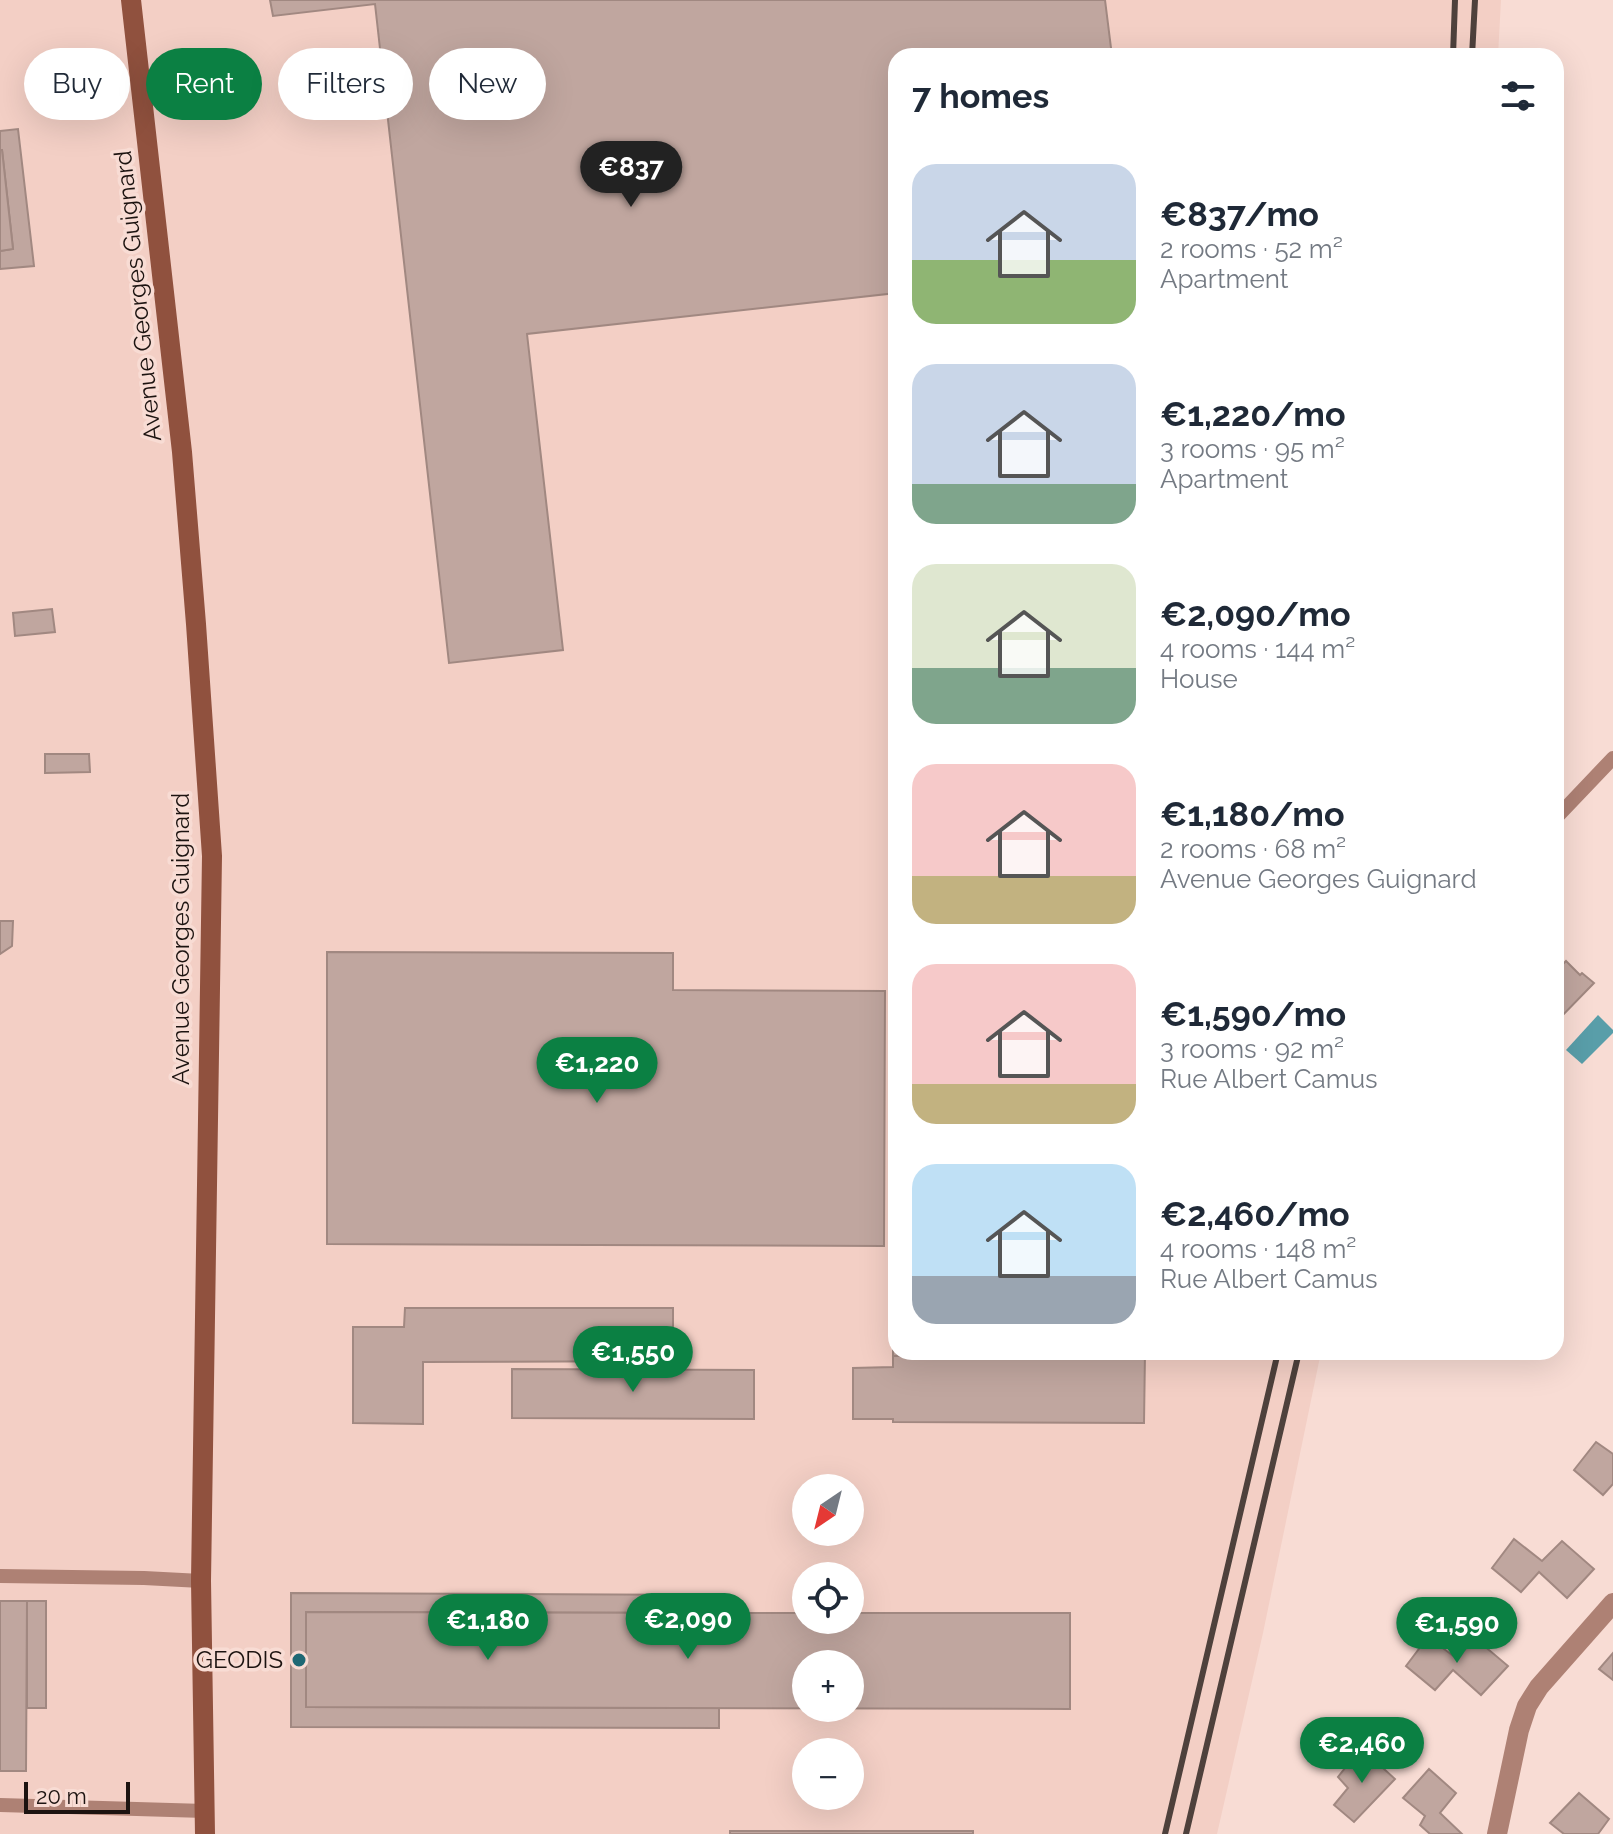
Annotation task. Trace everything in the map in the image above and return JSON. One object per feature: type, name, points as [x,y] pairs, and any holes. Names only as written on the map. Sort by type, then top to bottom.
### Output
[{"type":"street","name":"Avenue Georges Guignard","points":[[131,0],[182,452],[212,856],[201,1581],[205,1834]]},
{"type":"street","points":[[1497,1834],[1527,1706],[1539,1687],[1613,1603]]},
{"type":"lane","points":[[1564,810],[1613,758]]},
{"type":"lane","points":[[0,1576],[201,1581]]},
{"type":"lane","points":[[0,1805],[205,1811]]},
{"type":"shaded area","points":[[0,0],[1501,0],[1498,48],[888,48],[888,1360],[1319,1360],[1263,1633],[1217,1834],[0,1834]]},
{"type":"water","points":[[1598,1015],[1613,1033],[1582,1064],[1566,1050]]},
{"type":"building","points":[[270,0],[1105,0],[1111,48],[888,48],[888,294],[527,334],[563,650],[449,663],[388,120],[413,120],[413,48],[380,48],[375,4],[273,16]]},
{"type":"building","points":[[18,129],[34,266],[0,269],[0,251],[13,249],[0,131]]},
{"type":"building","points":[[0,150],[13,249],[0,251]]},
{"type":"building","points":[[52,609],[55,632],[15,636],[13,613]]},
{"type":"building","points":[[45,754],[89,754],[90,772],[45,773]]},
{"type":"building","points":[[0,921],[13,921],[12,946],[0,954]]},
{"type":"building","points":[[327,952],[673,953],[673,990],[885,991],[884,1246],[327,1244]]},
{"type":"building","points":[[1566,961],[1594,983],[1564,1014]]},
{"type":"building","points":[[405,1308],[673,1308],[673,1361],[423,1362],[423,1424],[353,1423],[353,1327],[404,1327]]},
{"type":"building","points":[[893,1360],[1145,1360],[1144,1423],[893,1422],[893,1419],[853,1419],[853,1368],[893,1367]]},
{"type":"building","points":[[512,1369],[754,1370],[754,1419],[512,1418]]},
{"type":"building","points":[[1596,1442],[1613,1454],[1613,1484],[1603,1495],[1574,1470]]},
{"type":"building","points":[[1514,1539],[1542,1561],[1562,1541],[1594,1569],[1567,1598],[1539,1572],[1521,1592],[1492,1568]]},
{"type":"building","name":"GEODIS","points":[[291,1593],[719,1595],[719,1613],[306,1612],[306,1707],[719,1708],[719,1728],[291,1727]]},
{"type":"building","points":[[0,1601],[27,1601],[26,1771],[0,1771]]},
{"type":"building","points":[[27,1601],[46,1601],[46,1708],[27,1708]]},
{"type":"building","points":[[306,1612],[792,1613],[792,1634],[864,1634],[864,1613],[1070,1613],[1070,1709],[864,1708],[864,1650],[792,1650],[792,1708],[306,1707]]},
{"type":"building","points":[[1428,1637],[1456,1658],[1476,1639],[1508,1666],[1481,1695],[1453,1670],[1435,1690],[1406,1666]]},
{"type":"building","points":[[1613,1653],[1613,1680],[1599,1669]]},
{"type":"building","points":[[1361,1748],[1395,1779],[1354,1822],[1334,1805],[1348,1788],[1338,1777]]},
{"type":"building","points":[[1429,1769],[1456,1793],[1440,1813],[1462,1834],[1430,1834],[1420,1825],[1425,1816],[1403,1798]]},
{"type":"building","points":[[1579,1793],[1609,1819],[1598,1834],[1564,1834],[1550,1823]]},
{"type":"building","points":[[730,1831],[973,1831],[973,1834],[730,1834]]},
{"type":"railway","points":[[1453,48],[1455,0]]},
{"type":"railway","points":[[1472,48],[1475,0]]},
{"type":"railway","points":[[1165,1834],[1276,1360]]},
{"type":"railway","points":[[1186,1834],[1297,1360]]},
{"type":"place","name":"GEODIS","points":[[299,1660]]}]
